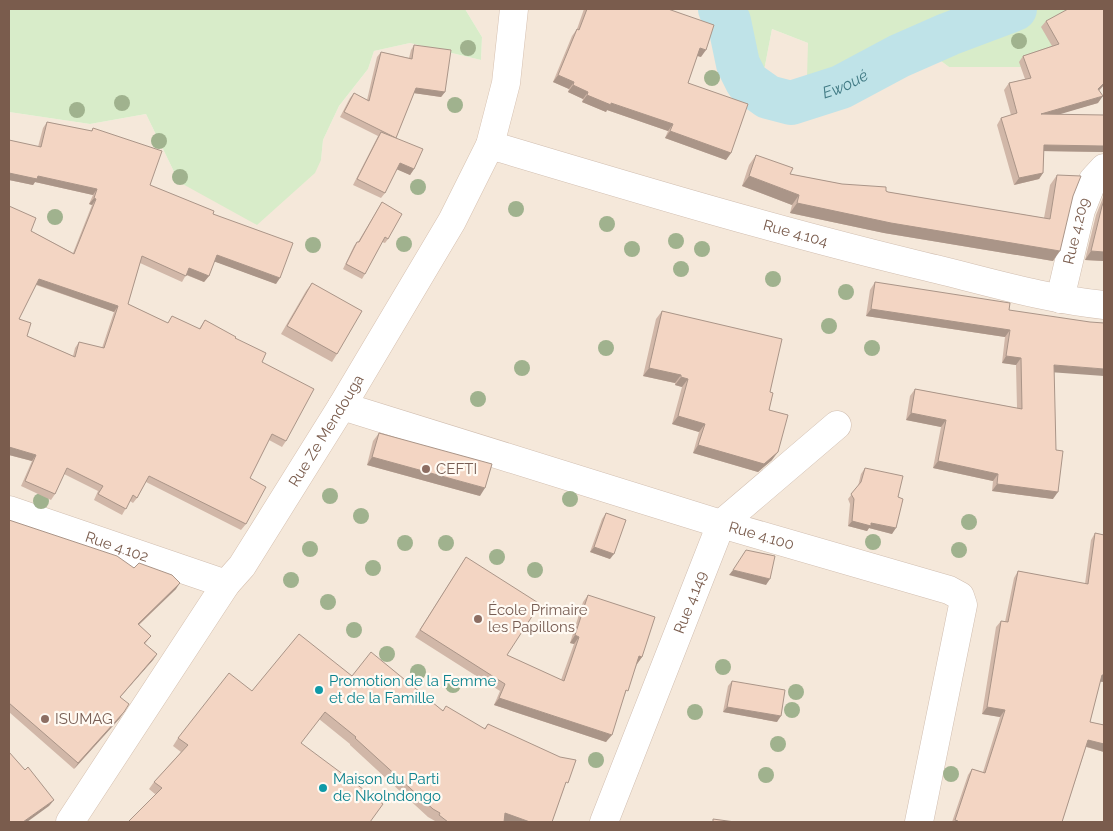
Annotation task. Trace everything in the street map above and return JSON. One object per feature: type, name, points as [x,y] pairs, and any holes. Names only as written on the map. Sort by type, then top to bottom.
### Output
[{"type":"street","name":"Rue Ze Mendouga","points":[[70,822],[226,584],[242,566],[342,406],[452,221],[490,145],[506,83],[514,9]]},
{"type":"street","name":"Rue 4.104","points":[[490,145],[754,222],[876,254],[1060,299],[1104,304]]},
{"type":"street","name":"Rue 4.209","points":[[1060,299],[1081,210],[1093,180],[1104,168]]},
{"type":"street","name":"Rue 4.100","points":[[342,406],[721,524],[949,590],[960,596],[963,605],[919,822]]},
{"type":"street","name":"Rue 4.149","points":[[604,822],[721,524],[836,425]]},
{"type":"street","name":"Rue 4.102","points":[[9,510],[226,584]]},
{"type":"shaded area","points":[[465,9],[729,9],[747,74],[763,76],[772,29],[808,43],[808,76],[900,42],[921,46],[949,67],[1104,50],[1104,822],[9,822],[9,112],[90,124],[146,114],[179,182],[321,160],[323,140],[339,106],[368,69],[374,51],[410,43],[481,60],[482,37]]},
{"type":"green space","points":[[9,9],[465,9],[482,37],[481,60],[410,43],[374,51],[368,69],[339,106],[323,140],[321,160],[315,173],[257,225],[179,182],[146,114],[90,124],[9,112]]},
{"type":"green space","points":[[729,9],[1104,9],[1104,50],[1025,67],[949,67],[921,46],[900,42],[807,77],[808,43],[772,29],[763,76],[747,74]]},
{"type":"building","points":[[587,9],[668,9],[714,25],[706,50],[700,48],[688,83],[748,104],[731,153],[670,131],[673,124],[611,103],[611,105],[587,95],[588,92],[573,85],[574,82],[558,75]]},
{"type":"building","points":[[1068,9],[1104,10],[1104,83],[1098,89],[1103,96],[1041,114],[1104,115],[1104,146],[1044,145],[1043,173],[1019,178],[1001,118],[1017,113],[1009,83],[1031,78],[1023,56],[1059,44],[1046,21]]},
{"type":"building","points":[[414,45],[451,50],[445,92],[416,88],[396,138],[344,112],[354,93],[369,101],[381,52],[412,59]]},
{"type":"building","points":[[47,122],[92,131],[93,128],[162,151],[150,185],[214,211],[213,214],[293,243],[280,278],[217,255],[209,276],[189,268],[186,276],[142,256],[128,304],[168,323],[172,316],[200,329],[205,320],[235,338],[266,353],[262,362],[314,389],[286,441],[272,434],[250,478],[266,487],[246,524],[149,476],[137,498],[133,495],[126,509],[98,494],[103,486],[67,468],[55,494],[25,481],[36,455],[9,447],[9,206],[36,218],[31,231],[74,254],[96,199],[94,198],[97,189],[38,176],[37,179],[9,173],[9,140],[41,147]],"holes":[[[39,279],[118,306],[104,348],[79,342],[75,357],[27,336],[31,323],[19,319]]]},
{"type":"building","points":[[381,132],[423,149],[414,169],[400,163],[385,193],[357,179]]},
{"type":"building","points":[[756,155],[793,168],[790,174],[842,184],[886,187],[888,192],[1050,219],[1057,175],[1081,176],[1073,196],[1060,251],[891,223],[797,203],[799,195],[749,176]]},
{"type":"building","points":[[1104,201],[1104,252],[1091,251],[1102,206]]},
{"type":"building","points":[[382,202],[402,214],[388,239],[385,237],[365,274],[346,264],[357,242],[359,242]]},
{"type":"building","points":[[875,282],[1010,303],[1009,310],[1104,323],[1104,369],[1054,365],[1056,450],[1063,451],[1058,492],[997,484],[998,474],[938,461],[946,420],[911,413],[915,389],[1022,409],[1021,358],[1006,356],[1010,330],[871,309]]},
{"type":"building","points":[[312,283],[362,311],[337,354],[287,326]]},
{"type":"building","points":[[662,311],[782,339],[770,392],[773,393],[769,410],[788,415],[778,452],[764,464],[698,445],[705,424],[678,416],[688,379],[681,377],[681,375],[649,368]]},
{"type":"building","points":[[379,433],[492,464],[485,488],[372,457]]},
{"type":"building","points":[[865,468],[903,476],[898,497],[903,499],[896,528],[871,523],[871,526],[852,521],[854,499],[851,494],[861,482]]},
{"type":"building","points":[[606,513],[626,520],[614,554],[594,547]]},
{"type":"building","points":[[9,520],[117,556],[134,568],[139,563],[172,575],[180,583],[138,624],[151,636],[144,643],[157,654],[120,697],[129,704],[124,712],[78,763],[9,703]]},
{"type":"building","points":[[1095,533],[1104,535],[1104,675],[1102,675],[1090,722],[1104,725],[1104,744],[1088,740],[1062,822],[957,822],[955,820],[972,769],[985,773],[1005,710],[987,707],[1001,621],[1008,622],[1018,571],[1088,584]]},
{"type":"building","points":[[746,550],[775,556],[770,579],[733,570]]},
{"type":"building","points":[[466,557],[540,604],[507,655],[564,681],[579,637],[575,635],[588,595],[655,617],[642,657],[639,656],[628,691],[626,690],[612,735],[499,698],[505,684],[420,630]]},
{"type":"building","points":[[299,634],[352,676],[371,652],[443,711],[446,706],[485,729],[488,724],[560,757],[576,760],[552,822],[530,822],[505,813],[504,822],[448,822],[356,737],[325,712],[301,743],[383,804],[370,822],[128,822],[162,788],[154,782],[188,745],[178,738],[229,673],[252,691]]},
{"type":"building","points":[[732,681],[785,690],[781,716],[727,707]]},
{"type":"building","points":[[9,752],[25,770],[28,767],[54,800],[23,822],[9,822]]},
{"type":"building","points":[[713,819],[735,822],[713,822]]},
{"type":"waterway","name":"Ewoué","points":[[720,9],[729,21],[738,64],[747,82],[768,97],[791,103],[841,87],[899,56],[949,34],[1015,9]]},
{"type":"place","name":"CEFTI","points":[[426,469]]},
{"type":"place","name":"École Primaire les Papillons","points":[[478,619]]},
{"type":"place","name":"Promotion de la Femme et de la Famille","points":[[319,690]]},
{"type":"place","name":"ISUMAG","points":[[45,719]]},
{"type":"place","name":"Maison du Parti de Nkolndongo","points":[[323,788]]}]
